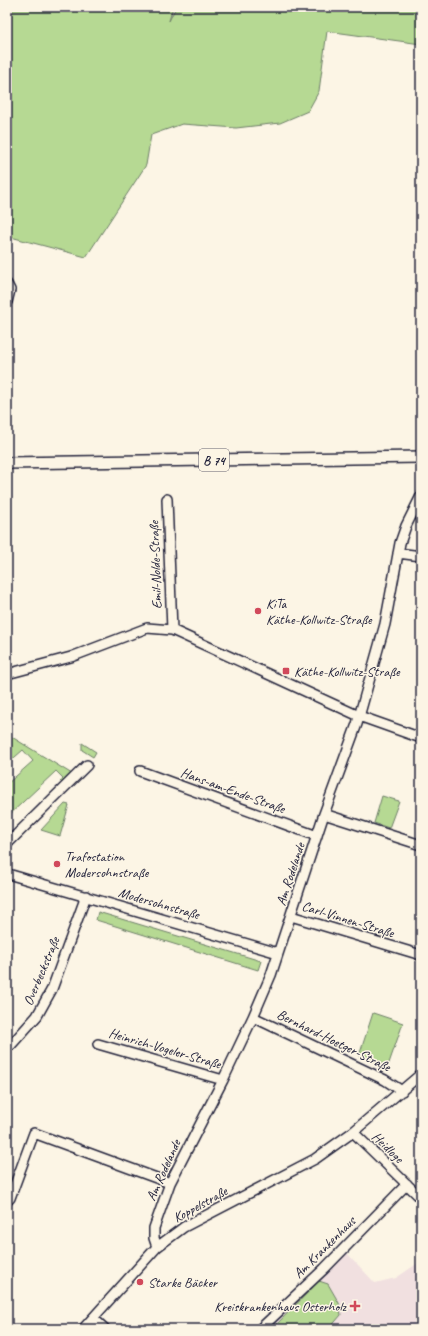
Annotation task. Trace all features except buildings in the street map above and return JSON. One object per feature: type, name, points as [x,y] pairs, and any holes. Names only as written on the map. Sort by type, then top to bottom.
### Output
[{"type":"main road","name":"B 74","points":[[7,462],[421,457]]},
{"type":"street","points":[[7,284],[10,290],[7,302]]},
{"type":"street","name":"Am Rodelande","points":[[158,1248],[154,1238],[154,1228],[170,1183],[254,1017],[271,975],[324,814],[357,724],[385,624],[398,553],[406,526],[421,496]]},
{"type":"street","name":"Emil-Nolde-Straße","points":[[167,499],[172,630]]},
{"type":"street","points":[[398,553],[421,556]]},
{"type":"street","points":[[7,674],[71,657],[147,628],[172,630],[359,716],[421,738]]},
{"type":"street","points":[[7,844],[87,765]]},
{"type":"street","name":"Hans-am-Ende-Straße","points":[[140,771],[317,836]]},
{"type":"street","points":[[324,814],[421,845]]},
{"type":"street","name":"Modersohnstraße","points":[[7,873],[278,953]]},
{"type":"street","name":"Overbeckstraße","points":[[7,1047],[11,1045],[37,1016],[52,989],[86,896]]},
{"type":"street","name":"Carl-Vinnen-Straße","points":[[290,916],[421,955]]},
{"type":"street","name":"Bernhard-Hoetger-Straße","points":[[254,1017],[385,1080],[402,1091]]},
{"type":"street","name":"Heinrich-Vogeler-Straße","points":[[98,1044],[223,1080]]},
{"type":"street","name":"Koppelstraße","points":[[83,1329],[158,1248],[184,1227],[315,1159],[353,1132],[421,1074]]},
{"type":"street","name":"Heidloge","points":[[353,1132],[421,1198]]},
{"type":"street","points":[[7,1201],[10,1198],[34,1133],[170,1183]]},
{"type":"street","name":"Am Krankenhaus","points":[[260,1329],[324,1269],[407,1184]]},
{"type":"street","points":[[93,1318],[105,1329]]},
{"type":"shaded area","name":"Kreiskrankenhaus Osterholz","points":[[345,1251],[375,1283],[396,1278],[421,1261],[421,1329],[265,1329]]},
{"type":"green space","points":[[7,7],[173,7],[169,21],[176,7],[421,7],[421,44],[327,31],[319,91],[308,111],[280,123],[236,128],[182,124],[151,135],[146,165],[86,257],[7,236]]},
{"type":"green space","points":[[7,734],[72,774],[63,784],[60,781],[63,778],[56,771],[7,817],[7,784],[33,761],[23,750],[7,764]]},
{"type":"green space","points":[[82,743],[96,752],[93,757],[82,750]]},
{"type":"green space","points":[[382,796],[399,801],[389,828],[374,823]]},
{"type":"green space","points":[[65,804],[69,805],[60,836],[41,830]]},
{"type":"green space","points":[[98,912],[261,961],[258,970],[96,920]]},
{"type":"green space","points":[[373,1013],[403,1023],[388,1066],[359,1056]]},
{"type":"green space","points":[[319,1281],[328,1284],[339,1303],[341,1315],[329,1329],[272,1329]]},
{"type":"place","name":"KiTa Käthe-Kollwitz-Straße","points":[[258,611]]},
{"type":"place","name":"Käthe-Kollwitz-Straße","points":[[286,671]]},
{"type":"place","name":"Trafostation Modersohnstraße","points":[[57,864]]},
{"type":"place","name":"Starke Bäcker","points":[[140,1282]]},
{"type":"place","name":"Kreiskrankenhaus Osterholz","points":[[355,1306]]}]
